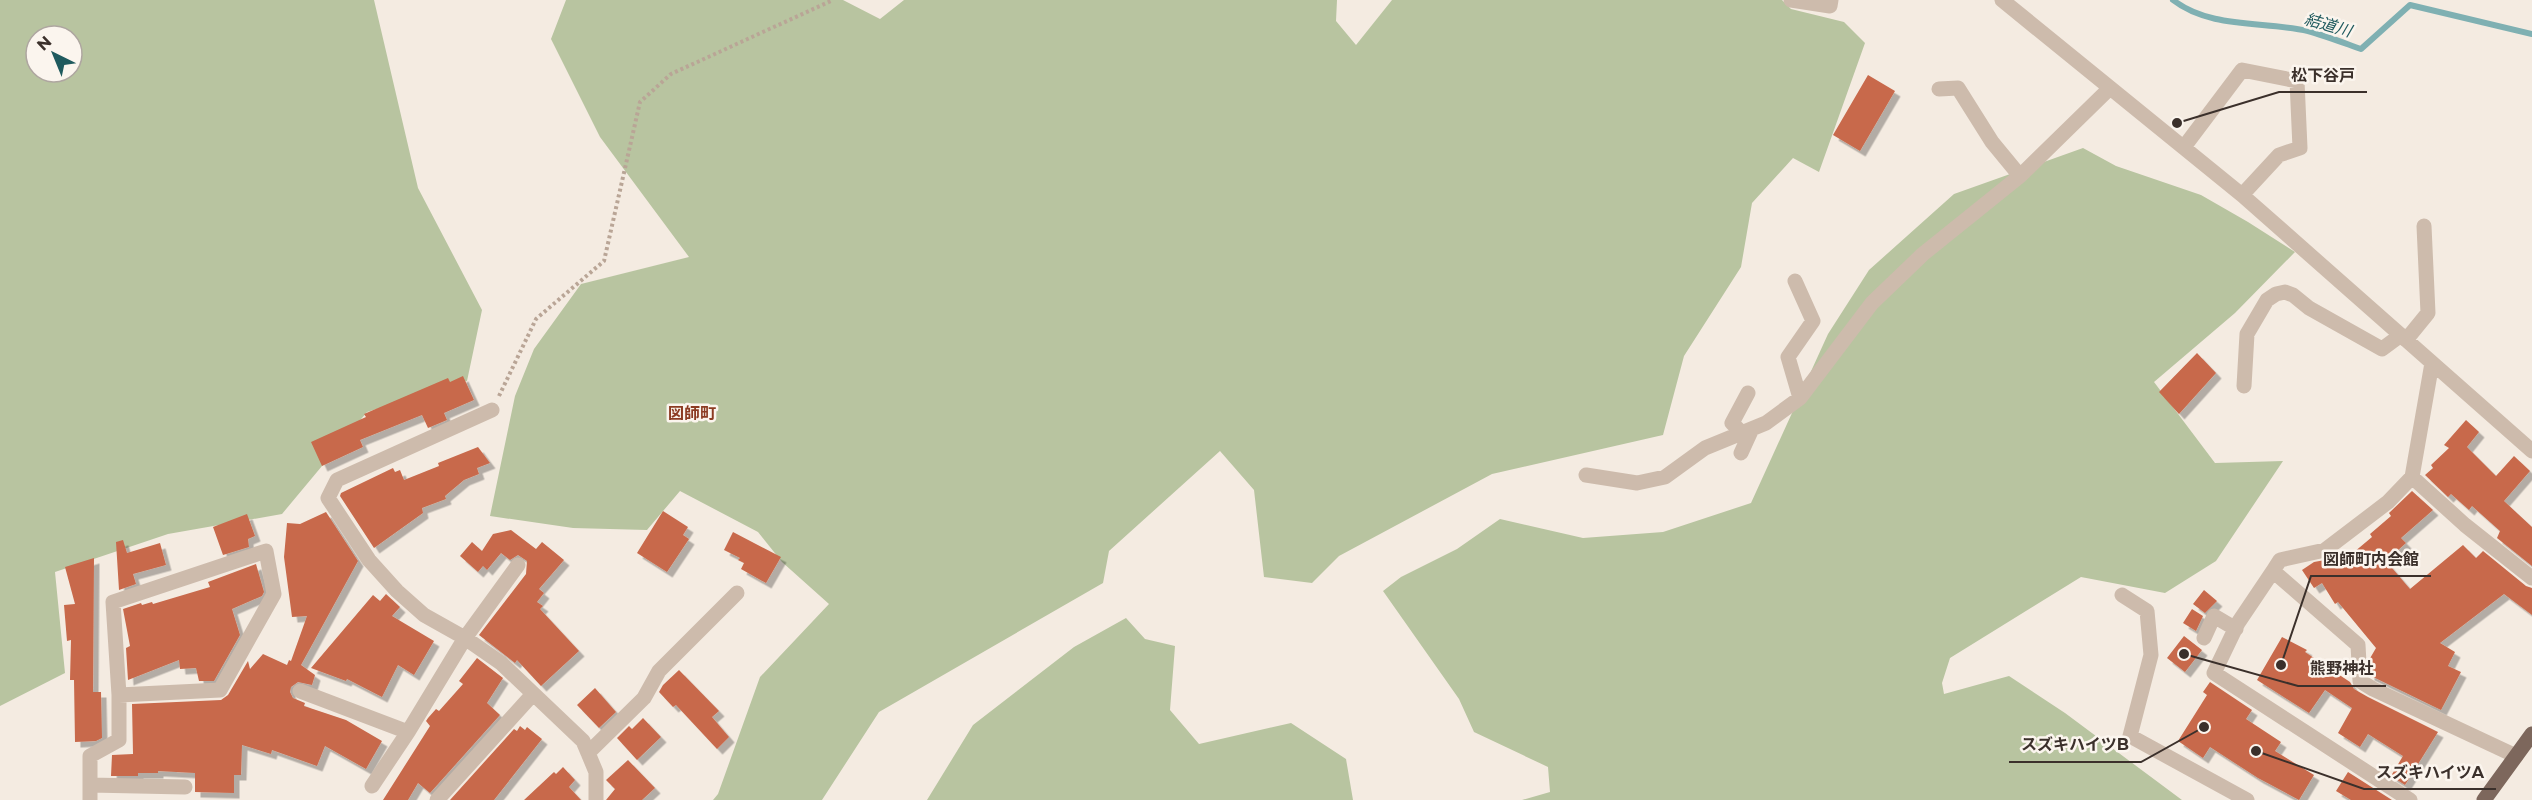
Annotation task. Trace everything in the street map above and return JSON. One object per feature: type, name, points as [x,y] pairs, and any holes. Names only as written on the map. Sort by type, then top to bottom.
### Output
[{"type":"main road","points":[[2484,800],[2532,734]]},
{"type":"street","points":[[1791,0],[1830,6],[1831,0]]},
{"type":"street","points":[[2002,0],[2018,6],[2110,88],[2242,195],[2532,451]]},
{"type":"street","points":[[2184,147],[2242,70],[2297,81],[2300,148],[2279,155],[2242,195]]},
{"type":"street","points":[[1940,90],[1958,88],[1992,142],[2020,176]]},
{"type":"street","points":[[1586,475],[1637,483],[1665,477],[1705,448],[1766,423],[1800,398],[1872,303],[1923,254],[2020,176],[2110,88]]},
{"type":"street","points":[[2244,386],[2247,334],[2267,300],[2276,294],[2286,292],[2293,295],[2309,308],[2382,349],[2404,338],[2428,313],[2424,226]]},
{"type":"street","points":[[1796,281],[1813,321],[1788,357],[1800,398]]},
{"type":"street","points":[[2410,800],[2214,673],[2236,629],[2280,560],[2325,550],[2388,502],[2412,477],[2432,363]]},
{"type":"street","points":[[1747,431],[1732,423],[1748,393]]},
{"type":"street","points":[[492,411],[337,480],[328,498],[369,560],[397,591],[424,615],[465,638],[501,663],[584,741],[596,772],[596,800]]},
{"type":"street","points":[[1741,453],[1747,431]]},
{"type":"street","points":[[2412,477],[2464,525],[2532,578]]},
{"type":"street","points":[[119,695],[220,690],[274,594],[266,551],[113,602],[119,695],[119,740],[90,756],[90,793],[185,787]]},
{"type":"street","points":[[372,786],[465,638],[518,565]]},
{"type":"street","points":[[2273,571],[2358,645],[2360,681],[2393,699],[2516,756]]},
{"type":"street","points":[[588,753],[644,698],[659,670],[737,593]]},
{"type":"street","points":[[2122,595],[2148,611],[2151,655],[2130,736],[2247,800]]},
{"type":"street","points":[[2204,638],[2214,616],[2236,629]]},
{"type":"street","points":[[300,691],[408,732]]},
{"type":"street","points":[[437,800],[533,694]]},
{"type":"path","points":[[492,411],[536,319],[604,261],[640,102],[671,74],[833,0]]},
{"type":"green space","points":[[0,0],[374,0],[418,188],[482,310],[467,381],[367,412],[282,514],[168,534],[55,572],[65,673],[0,706]]},
{"type":"green space","points":[[566,0],[843,0],[880,19],[904,0],[1337,0],[1336,21],[1356,45],[1392,0],[1782,0],[1791,9],[1844,22],[1865,43],[1819,172],[1793,158],[1752,203],[1741,267],[1684,356],[1663,435],[1492,474],[1339,556],[1312,583],[1264,577],[1254,490],[1220,451],[1109,551],[1103,583],[879,712],[822,800],[713,800],[718,794],[760,677],[829,604],[782,562],[758,532],[680,491],[647,530],[573,528],[490,516],[515,396],[534,349],[581,284],[689,257],[600,137],[551,39]]},
{"type":"green space","points":[[2083,148],[2116,166],[2201,195],[2295,252],[2235,313],[2154,382],[2215,463],[2283,461],[2216,561],[2165,593],[2081,577],[1950,658],[1942,683],[1944,694],[2009,676],[2065,713],[2182,800],[1522,800],[1550,792],[1548,767],[1474,732],[1459,699],[1383,591],[1401,577],[1457,549],[1500,519],[1583,538],[1663,532],[1751,503],[1828,334],[1869,270],[1954,194]]},
{"type":"green space","points":[[1126,618],[1145,639],[1175,646],[1170,710],[1199,744],[1291,723],[1346,759],[1353,800],[927,800],[973,725],[1074,647]]},
{"type":"building","points":[[1868,75],[1895,91],[1860,151],[1833,135]]},
{"type":"building","points":[[2197,353],[2216,373],[2179,414],[2159,392]]},
{"type":"building","points":[[463,376],[474,400],[444,413],[447,420],[428,428],[422,415],[360,440],[363,447],[322,466],[311,442],[366,417],[364,414],[448,378],[450,382]]},
{"type":"building","points":[[2466,420],[2479,432],[2467,447],[2496,476],[2514,456],[2530,471],[2504,501],[2532,527],[2532,566],[2497,538],[2500,531],[2472,506],[2469,510],[2451,494],[2448,497],[2425,475],[2433,468],[2431,465],[2449,448],[2444,445]]},
{"type":"building","points":[[478,447],[490,463],[477,468],[479,474],[464,480],[445,496],[446,499],[422,508],[423,513],[374,548],[340,496],[341,493],[393,468],[395,472],[400,470],[404,480]]},
{"type":"building","points":[[2412,491],[2433,510],[2401,538],[2406,543],[2386,561],[2410,589],[2463,545],[2476,558],[2483,551],[2526,586],[2532,588],[2532,615],[2504,594],[2440,643],[2455,652],[2448,666],[2461,672],[2441,710],[2369,675],[2369,660],[2376,648],[2338,602],[2335,604],[2322,583],[2314,588],[2302,570],[2314,562],[2325,560],[2327,564],[2331,561],[2335,568],[2372,537],[2370,534],[2391,516],[2389,513]]},
{"type":"building","points":[[663,511],[688,527],[683,535],[689,539],[667,572],[637,553]]},
{"type":"building","points":[[326,512],[358,561],[301,665],[315,675],[312,685],[298,682],[291,687],[290,692],[293,698],[305,703],[304,706],[346,720],[382,741],[366,769],[325,746],[317,766],[272,750],[271,754],[242,745],[241,775],[234,775],[234,793],[195,792],[195,773],[158,771],[158,773],[138,773],[138,776],[111,776],[112,755],[133,754],[132,704],[221,700],[228,695],[248,661],[250,669],[263,654],[287,665],[289,660],[291,661],[307,616],[292,617],[284,557],[287,523],[300,524]]},
{"type":"building","points":[[247,514],[255,536],[248,539],[249,547],[223,555],[213,527]]},
{"type":"building","points":[[511,530],[536,549],[542,542],[564,560],[539,589],[544,593],[537,602],[543,606],[540,609],[579,651],[541,686],[517,660],[515,663],[479,635],[526,574],[527,561],[518,555],[510,560],[501,553],[487,570],[483,566],[478,572],[460,556],[472,542],[482,551],[493,534]]},
{"type":"building","points":[[733,532],[781,557],[766,583],[741,569],[744,563],[738,560],[740,558],[724,550]]},
{"type":"building","points":[[123,540],[127,553],[160,543],[166,565],[133,574],[136,584],[119,590],[116,542]]},
{"type":"building","points":[[94,558],[93,692],[101,692],[102,738],[96,741],[75,742],[74,680],[70,680],[71,640],[67,641],[64,605],[75,604],[65,567]]},
{"type":"building","points":[[256,564],[264,592],[262,596],[232,609],[240,635],[214,681],[199,681],[196,668],[180,669],[179,660],[128,680],[126,648],[130,646],[123,609],[141,603],[142,605],[152,602],[153,604],[210,587],[208,582]]},
{"type":"building","points":[[2204,590],[2217,601],[2205,613],[2193,604]]},
{"type":"building","points":[[386,594],[400,607],[392,616],[434,641],[414,675],[398,665],[382,697],[347,679],[346,681],[311,668],[373,595],[380,601]]},
{"type":"building","points":[[2192,609],[2203,616],[2196,631],[2183,623]]},
{"type":"building","points":[[2184,636],[2202,650],[2185,672],[2167,658]]},
{"type":"building","points":[[2282,637],[2307,650],[2305,652],[2350,682],[2354,689],[2438,732],[2405,785],[2391,776],[2403,756],[2368,734],[2360,747],[2338,733],[2352,708],[2325,690],[2309,713],[2257,680]]},
{"type":"building","points":[[477,658],[503,678],[487,703],[500,715],[430,793],[418,783],[408,800],[383,800],[430,726],[426,721],[436,709],[439,711],[463,684],[459,681]]},
{"type":"building","points":[[679,670],[719,711],[712,717],[729,737],[717,749],[676,705],[673,707],[659,692]]},
{"type":"building","points":[[2210,682],[2252,710],[2246,719],[2281,742],[2275,751],[2314,775],[2299,800],[2258,778],[2210,747],[2203,758],[2178,741],[2207,695],[2203,692]]},
{"type":"building","points":[[595,688],[616,712],[599,728],[577,705]]},
{"type":"building","points":[[643,718],[661,737],[637,760],[617,738],[629,726],[632,729]]},
{"type":"building","points":[[520,726],[525,730],[527,727],[542,739],[494,800],[450,800],[514,729],[517,731]]},
{"type":"building","points":[[628,760],[655,788],[642,800],[606,800],[615,789],[606,780]]},
{"type":"building","points":[[563,767],[575,780],[569,787],[581,800],[524,800],[554,772],[556,774]]},
{"type":"building","points":[[2348,772],[2392,800],[2351,800],[2336,791]]},
{"type":"waterway","name":"結道川","points":[[2173,0],[2204,16],[2238,23],[2308,31],[2361,49],[2410,5],[2532,34]]},
{"type":"place","name":"松下谷戸","points":[[2177,123]]},
{"type":"place","name":"熊野神社","points":[[2184,654]]},
{"type":"place","name":"図師町内会館","points":[[2281,665]]},
{"type":"place","name":"スズキハイツB","points":[[2204,727]]},
{"type":"place","name":"スズキハイツA","points":[[2256,751]]},
{"type":"district","name":"図師町","points":[[692,413]]}]
